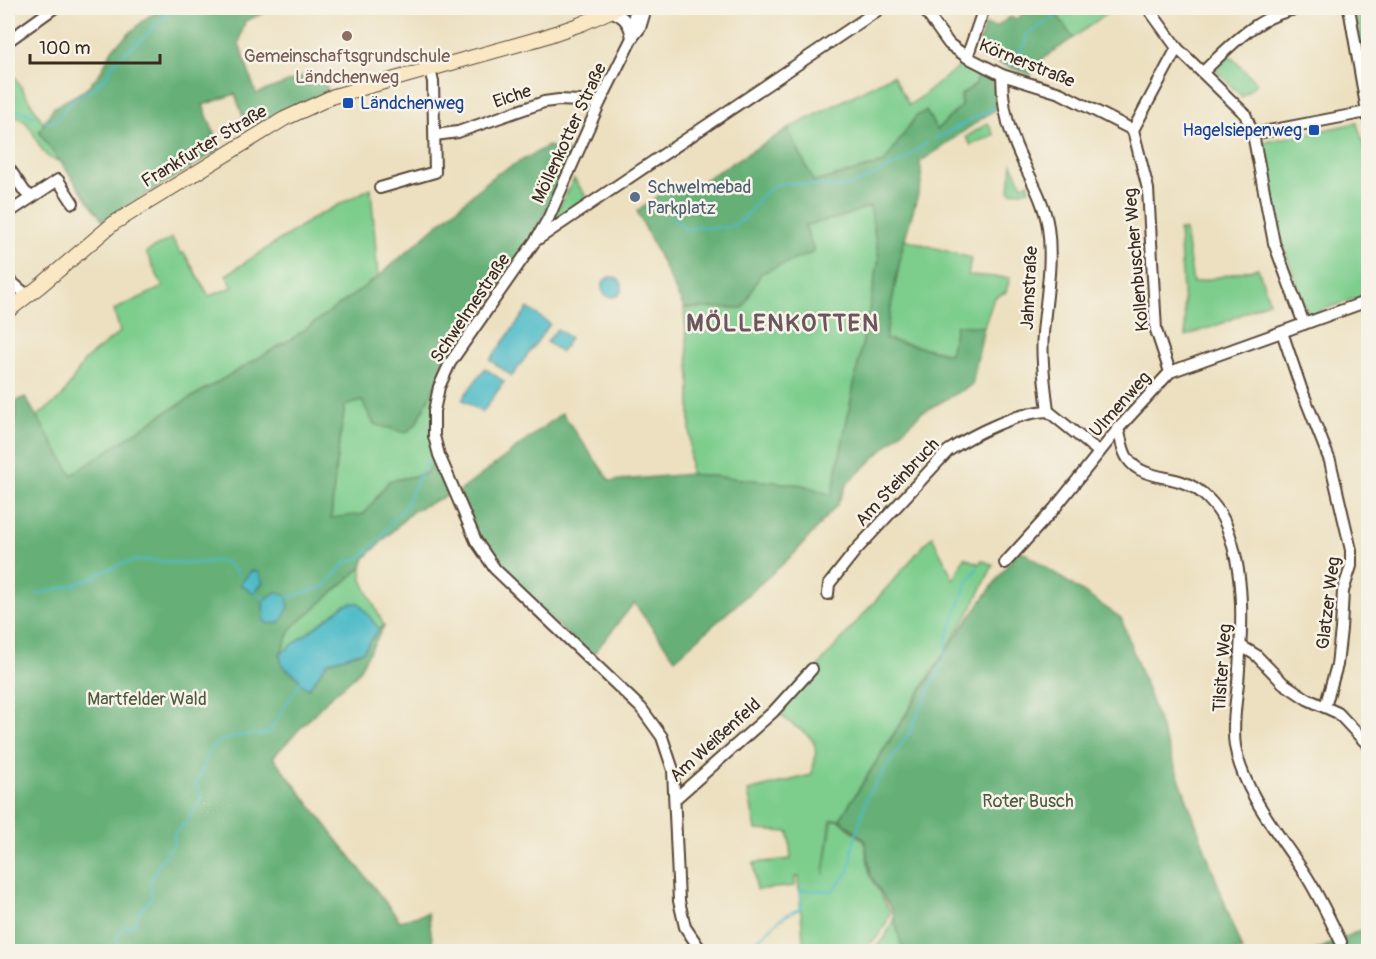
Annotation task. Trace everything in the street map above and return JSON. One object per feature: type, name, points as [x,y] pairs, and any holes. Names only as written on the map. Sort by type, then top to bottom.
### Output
[{"type":"main road","name":"Frankfurter Straße","points":[[18,303],[114,223],[272,125],[308,107],[334,96],[541,38],[613,9]]},
{"type":"street","points":[[8,41],[54,8]]},
{"type":"street","name":"Schwelmestraße","points":[[675,798],[673,770],[662,737],[641,708],[495,569],[476,541],[439,455],[434,436],[434,411],[439,387],[458,351],[535,241],[881,8]]},
{"type":"street","name":"Körnerstraße","points":[[923,8],[949,44],[967,57],[1002,75],[1060,93],[1133,130]]},
{"type":"street","points":[[967,57],[984,8]]},
{"type":"street","points":[[1148,8],[1177,48],[1245,114],[1253,134],[1274,243],[1304,324]]},
{"type":"street","points":[[1203,72],[1239,37],[1255,25],[1277,13],[1301,8]]},
{"type":"street","points":[[1253,134],[1368,114],[1349,8]]},
{"type":"street","points":[[613,9],[627,21],[631,33]]},
{"type":"street","name":"Möllenkotter Straße","points":[[535,241],[548,219],[631,33],[640,28],[642,9]]},
{"type":"street","points":[[1133,130],[1177,48]]},
{"type":"street","points":[[380,188],[435,172],[433,82],[430,69]]},
{"type":"street","name":"Jahnstraße","points":[[1002,75],[1002,94],[1013,139],[1036,188],[1047,225],[1050,267],[1042,360],[1048,411]]},
{"type":"street","name":"Eiche","points":[[435,135],[458,132],[544,102],[559,100],[600,102]]},
{"type":"street","name":"Kollenbuscher Weg","points":[[1133,130],[1148,189],[1156,330],[1170,372]]},
{"type":"street","points":[[8,167],[25,192],[32,197]]},
{"type":"street","points":[[8,213],[58,180],[73,203]]},
{"type":"street","points":[[8,279],[18,303]]},
{"type":"street","points":[[8,291],[18,303]]},
{"type":"street","name":"Ulmenweg","points":[[1005,563],[1054,509],[1118,429],[1170,372],[1368,301]]},
{"type":"street","name":"Glatzer Weg","points":[[1282,332],[1330,461],[1351,550],[1351,566],[1343,591],[1337,665],[1325,707]]},
{"type":"street","points":[[1048,411],[1099,452]]},
{"type":"street","name":"Am Steinbruch","points":[[828,594],[830,584],[856,550],[948,451],[966,440],[1021,415],[1048,411]]},
{"type":"street","name":"Tilsiter Weg","points":[[1118,429],[1127,458],[1135,466],[1150,474],[1184,482],[1201,492],[1222,515],[1230,537],[1242,609],[1234,726],[1238,761],[1254,795],[1321,900],[1341,942]]},
{"type":"street","points":[[1241,646],[1256,656],[1283,683],[1307,699],[1338,713],[1368,745]]},
{"type":"street","name":"Am Weißenfeld","points":[[702,951],[685,927],[679,901],[675,798],[773,712],[812,669]]},
{"type":"green space","points":[[168,8],[275,8],[245,21],[239,43],[256,94],[312,73],[324,78],[328,91],[282,111],[256,126],[252,119],[245,122],[235,94],[203,105],[220,149],[103,221],[39,132],[53,108],[85,90],[100,73],[113,48],[149,16]]},
{"type":"green space","points":[[1031,8],[1052,8],[1073,38],[1035,64],[1031,75],[980,54],[979,46],[985,25],[996,27],[1010,17],[1016,19]]},
{"type":"green space","points":[[1052,8],[1114,8],[1073,38]]},
{"type":"green space","points":[[1355,8],[1368,8],[1368,85]]},
{"type":"green space","points":[[1230,56],[1257,83],[1242,97],[1216,70]]},
{"type":"green space","points":[[963,63],[979,70],[976,84],[961,95],[961,106],[937,130],[926,111],[916,116],[884,163],[814,182],[788,129],[893,75],[909,105]]},
{"type":"green space","points":[[8,66],[44,124],[39,132],[60,162],[47,156],[32,130],[23,120],[8,116]]},
{"type":"green space","points":[[979,70],[985,73],[991,81],[997,108],[920,162],[922,181],[902,248],[885,339],[950,354],[956,325],[984,327],[972,385],[921,413],[847,484],[837,505],[795,553],[675,659],[634,603],[591,657],[498,568],[480,540],[459,492],[562,413],[610,481],[690,474],[803,485],[832,495],[879,260],[870,206],[838,218],[805,225],[814,252],[761,273],[743,308],[684,308],[637,211],[675,184],[683,193],[788,129],[814,182],[884,163],[916,116],[926,111],[937,130],[961,106],[961,95],[976,84]]},
{"type":"green space","points":[[988,123],[994,135],[971,145],[966,137]]},
{"type":"green space","points":[[1357,123],[1368,161],[1368,294],[1311,314],[1305,308],[1279,235],[1261,143]]},
{"type":"green space","name":"Martfelder Wald","points":[[548,146],[574,154],[531,241],[438,380],[416,424],[406,433],[374,424],[362,401],[345,406],[331,518],[364,514],[389,481],[425,474],[437,457],[452,493],[413,511],[365,558],[362,567],[292,628],[280,654],[282,665],[299,678],[308,689],[328,662],[363,651],[379,629],[384,626],[357,674],[327,700],[273,757],[400,921],[428,913],[434,951],[8,952],[8,458],[16,417],[15,402],[25,397],[72,475],[163,414],[293,338],[378,277],[495,175]]},
{"type":"green space","points":[[1012,164],[1022,185],[1029,183],[1029,190],[1011,192],[1009,190]]},
{"type":"green space","points":[[574,179],[588,199],[557,221],[553,219]]},
{"type":"green space","points":[[371,188],[378,277],[293,338],[163,414],[70,475],[36,417],[62,397],[85,360],[120,332],[114,310],[163,287],[146,252],[172,238],[181,254],[184,253],[209,296],[233,287],[226,275],[315,217]]},
{"type":"green space","points":[[871,206],[879,260],[832,496],[803,485],[690,474],[690,378],[684,308],[743,308],[761,273],[814,252],[805,225],[838,218]]},
{"type":"green space","points":[[1179,230],[1185,230],[1193,283],[1258,268],[1269,301],[1223,323],[1186,336]]},
{"type":"green space","points":[[904,239],[971,258],[968,275],[1010,278],[1006,292],[994,298],[984,327],[956,326],[951,354],[885,339]]},
{"type":"green space","points":[[438,380],[437,457],[425,474],[389,481],[364,514],[331,519],[345,405],[362,401],[374,424]]},
{"type":"green space","points":[[8,402],[15,402],[16,416],[8,459]]},
{"type":"green space","points":[[932,536],[954,580],[964,557],[979,564],[982,560],[993,565],[972,608],[840,819],[831,820],[824,875],[832,821],[839,820],[864,841],[870,875],[890,912],[884,927],[867,945],[846,951],[804,951],[798,878],[800,877],[795,877],[795,886],[756,890],[754,863],[791,859],[789,832],[756,830],[748,791],[811,775],[816,750],[813,742],[809,736],[778,712]]},
{"type":"green space","name":"Roter Busch","points":[[1019,549],[1121,618],[1242,951],[907,951],[901,944],[892,910],[871,876],[865,840],[840,819],[955,638]]},
{"type":"green space","points":[[362,567],[362,580],[384,626],[379,629],[359,604],[345,605],[280,654],[292,628]]},
{"type":"green space","points":[[894,918],[901,944],[907,951],[870,952],[884,939]]},
{"type":"green space","points":[[1368,927],[1368,951],[1315,951]]},
{"type":"water","points":[[608,277],[616,277],[622,283],[622,291],[616,297],[608,297],[602,291],[602,283]]},
{"type":"water","points":[[528,308],[550,324],[512,376],[490,360]]},
{"type":"water","points":[[557,329],[570,338],[561,352],[547,342]]},
{"type":"water","points":[[485,368],[504,382],[482,413],[462,399]]},
{"type":"water","points":[[251,571],[258,572],[263,583],[253,593],[240,584]]},
{"type":"water","points":[[276,592],[286,595],[289,607],[280,623],[267,624],[264,620],[263,601]]},
{"type":"water","points":[[359,603],[379,629],[363,651],[328,662],[308,689],[300,683],[299,678],[282,665],[280,654],[345,605]]},
{"type":"waterway","points":[[44,121],[51,123],[73,99],[94,88],[106,77],[113,64],[177,8]]},
{"type":"waterway","points":[[1007,66],[1025,45],[1027,34],[1070,8]]},
{"type":"waterway","points":[[935,139],[997,106]]},
{"type":"waterway","points":[[8,107],[34,117]]},
{"type":"waterway","points":[[670,214],[687,231],[698,226],[729,227],[743,220],[763,194],[776,184],[791,183],[840,188],[860,182],[901,162],[927,143]]},
{"type":"waterway","points":[[287,598],[324,587],[346,562],[360,558],[381,538],[393,519],[404,509],[421,472],[431,458]]},
{"type":"waterway","points":[[37,594],[77,584],[117,566],[137,561],[186,563],[219,561],[229,564],[238,575]]},
{"type":"waterway","points":[[738,952],[757,941],[783,918],[801,909],[800,890],[832,891],[848,873],[852,849],[867,797],[908,735],[945,657],[946,641],[966,585],[978,567]]},
{"type":"waterway","points":[[255,592],[264,599]]},
{"type":"waterway","points":[[110,952],[117,944],[117,936],[125,926],[134,925],[138,914],[152,897],[150,884],[157,866],[174,844],[174,834],[187,822],[201,799],[196,784],[209,753],[220,742],[228,739],[269,733],[300,683]]},
{"type":"place","name":"Gemeinschaftsgrundschule Ländchenweg","points":[[347,36]]},
{"type":"place","name":"Ländchenweg","points":[[348,103]]},
{"type":"place","name":"Hagelsiepenweg","points":[[1314,130]]},
{"type":"place","name":"Schwelmebad Parkplatz","points":[[635,197]]},
{"type":"district","name":"MÖLLENKOTTEN","points":[[783,323]]}]
